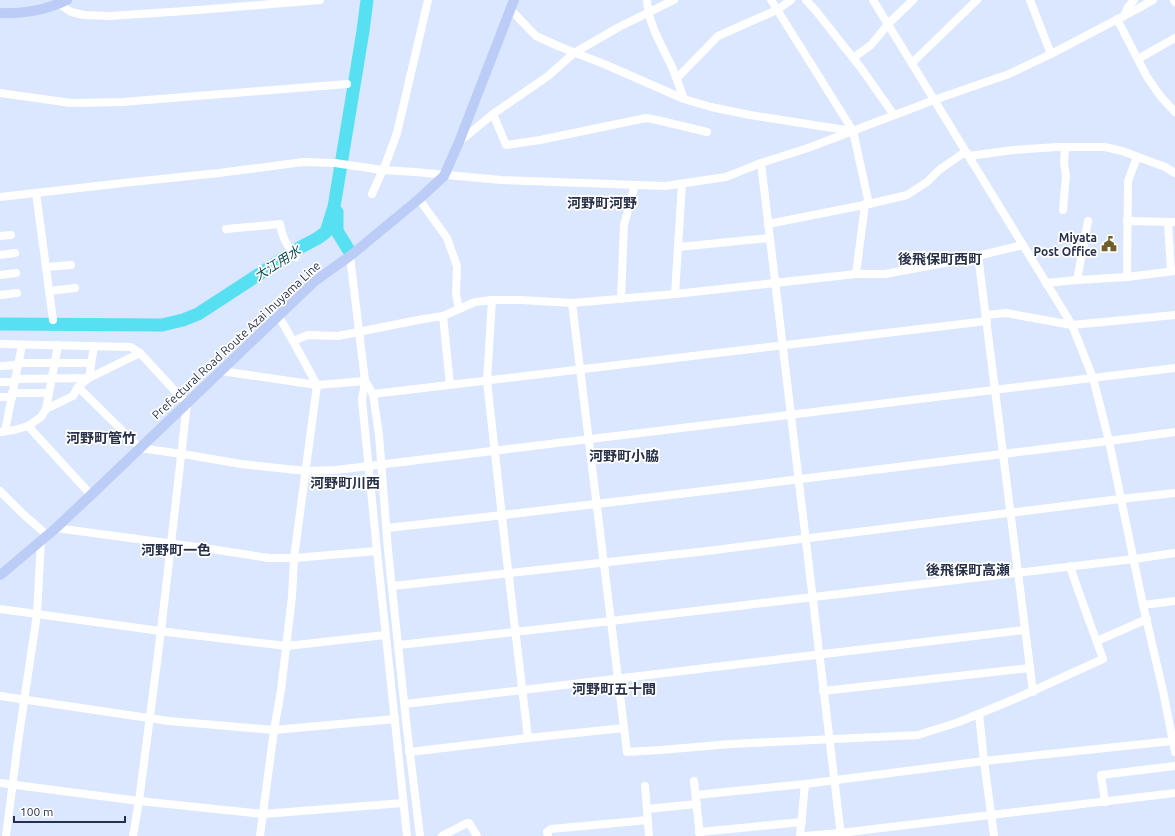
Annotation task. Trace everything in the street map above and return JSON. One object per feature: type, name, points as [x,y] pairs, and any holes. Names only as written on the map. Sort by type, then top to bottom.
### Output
[{"type":"main road","points":[[0,13],[35,11],[62,1]]},
{"type":"main road","name":"Prefectural Road Route Azai Inuyama Line","points":[[1,573],[56,528],[315,281],[350,256],[419,199],[444,176],[459,142],[512,5]]},
{"type":"street","points":[[62,1],[71,12],[84,15],[109,16],[186,12],[320,0]]},
{"type":"street","points":[[372,194],[397,133],[428,0]]},
{"type":"street","points":[[647,0],[648,12],[654,30],[684,99]]},
{"type":"street","points":[[459,142],[494,114],[548,76],[574,52],[619,27],[674,0]]},
{"type":"street","points":[[771,0],[853,131],[867,204],[856,274]]},
{"type":"street","points":[[676,78],[718,36],[777,10],[791,0]]},
{"type":"street","points":[[806,0],[854,58],[894,115]]},
{"type":"street","points":[[873,0],[1072,325],[1093,378],[1109,442],[1175,752]]},
{"type":"street","points":[[854,58],[871,46],[888,24],[913,0]]},
{"type":"street","points":[[912,63],[977,0]]},
{"type":"street","points":[[1030,0],[1052,54]]},
{"type":"street","points":[[1121,18],[1134,0]]},
{"type":"street","points":[[0,197],[220,173],[303,162],[346,164],[382,170],[501,180],[635,185],[665,186],[726,177],[761,163],[808,148],[934,100],[1009,74],[1052,54],[1153,0]]},
{"type":"street","points":[[512,5],[536,36],[684,99],[711,107],[750,115],[853,131]]},
{"type":"street","points":[[1121,18],[1147,77],[1161,97],[1175,112]]},
{"type":"street","points":[[1138,59],[1175,38]]},
{"type":"street","points":[[0,93],[71,103],[114,102],[347,84]]},
{"type":"street","points":[[494,114],[506,145],[540,140],[646,118],[707,132]]},
{"type":"street","points":[[1062,210],[1066,176],[1064,163],[1065,147]]},
{"type":"street","points":[[768,224],[907,195],[927,182],[939,170],[962,154],[1065,147],[1105,148],[1122,151],[1164,167],[1175,173]]},
{"type":"street","points":[[1127,277],[1128,181],[1137,157]]},
{"type":"street","points":[[761,163],[840,834]]},
{"type":"street","points":[[675,294],[682,184]]},
{"type":"street","points":[[621,299],[624,225],[635,185]]},
{"type":"street","points":[[36,193],[53,320]]},
{"type":"street","points":[[419,199],[447,238],[457,266],[456,294],[459,309]]},
{"type":"street","points":[[1077,280],[1088,221]]},
{"type":"street","points":[[1046,283],[1127,277],[1173,271],[1172,222],[1127,221]]},
{"type":"street","points":[[226,229],[280,224],[282,235],[293,254]]},
{"type":"street","points":[[0,236],[11,235]]},
{"type":"street","points":[[678,247],[770,238]]},
{"type":"street","points":[[293,341],[308,335],[338,336],[443,316],[475,302],[492,300],[521,300],[572,303],[675,294],[856,274],[885,274],[960,260],[1023,244]]},
{"type":"street","points":[[0,255],[15,253]]},
{"type":"street","points":[[978,255],[1033,692]]},
{"type":"street","points":[[350,256],[364,381],[362,400],[407,836]]},
{"type":"street","points":[[46,267],[71,265]]},
{"type":"street","points":[[0,275],[16,273]]},
{"type":"street","points":[[49,291],[74,288]]},
{"type":"street","points":[[0,295],[17,293]]},
{"type":"street","points":[[492,300],[488,380],[508,574],[528,738]]},
{"type":"street","points":[[572,303],[627,752],[730,744],[918,736],[959,722],[1033,692],[1103,659],[1070,566]]},
{"type":"street","points":[[373,394],[783,345],[986,318],[1006,313],[1072,325],[1175,315]]},
{"type":"street","points":[[260,836],[274,730],[282,690],[292,597],[294,558],[316,385],[278,315]]},
{"type":"street","points":[[443,316],[450,385]]},
{"type":"street","points":[[0,344],[131,347],[140,353],[187,404],[161,631],[139,801],[133,836]]},
{"type":"street","points":[[22,345],[12,395],[4,412],[2,431],[14,430],[28,426],[41,417],[46,409],[58,345]]},
{"type":"street","points":[[89,378],[94,346]]},
{"type":"street","points":[[46,409],[73,396],[78,387],[89,378],[140,353]]},
{"type":"street","points":[[0,366],[18,364],[91,363]]},
{"type":"street","points":[[78,387],[140,448],[241,464],[306,471],[336,470],[1175,368]]},
{"type":"street","points":[[221,371],[316,385],[364,381]]},
{"type":"street","points":[[0,382],[52,378],[89,378]]},
{"type":"street","points":[[364,381],[373,394],[379,435],[404,704],[420,836]]},
{"type":"street","points":[[0,397],[49,393]]},
{"type":"street","points":[[28,426],[91,495]]},
{"type":"street","points":[[387,528],[597,505],[798,479],[1109,442],[1175,432]]},
{"type":"street","points":[[0,491],[44,537],[36,614],[6,836]]},
{"type":"street","points":[[393,586],[707,551],[1120,499],[1175,494]]},
{"type":"street","points":[[56,528],[269,558],[294,558],[377,551]]},
{"type":"street","points":[[399,645],[1175,553]]},
{"type":"street","points":[[1143,605],[1175,601]]},
{"type":"street","points":[[0,609],[286,646],[386,635]]},
{"type":"street","points":[[1097,640],[1147,619]]},
{"type":"street","points":[[404,704],[1025,630]]},
{"type":"street","points":[[824,691],[1030,668]]},
{"type":"street","points":[[0,696],[169,721],[274,730],[394,719]]},
{"type":"street","points":[[979,714],[994,836]]},
{"type":"street","points":[[409,752],[624,728]]},
{"type":"street","points":[[696,795],[805,784],[984,761],[1172,740]]},
{"type":"street","points":[[1105,802],[1101,775],[1175,766]]},
{"type":"street","points":[[694,781],[700,834],[802,822]]},
{"type":"street","points":[[0,783],[139,801],[263,814],[403,803]]},
{"type":"street","points":[[800,836],[805,784]]},
{"type":"street","points":[[645,786],[649,836]]},
{"type":"street","points":[[804,836],[840,834],[1175,793]]},
{"type":"street","points":[[647,809],[697,804]]},
{"type":"street","points":[[548,836],[547,832],[551,829],[648,820]]},
{"type":"street","points":[[442,836],[469,823],[478,836]]},
{"type":"waterway","name":"大江用水","points":[[0,324],[162,325],[183,320],[198,314],[326,232],[334,207],[367,0]]},
{"type":"waterway","points":[[337,212],[337,231],[348,249]]},
{"type":"place","name":"Miyata Post Office","points":[[1109,244]]},
{"type":"district","name":"河野町河野","points":[[602,203]]},
{"type":"district","name":"後飛保町西町","points":[[940,259]]},
{"type":"district","name":"河野町管竹","points":[[101,438]]},
{"type":"district","name":"河野町小脇","points":[[624,456]]},
{"type":"district","name":"河野町川西","points":[[345,483]]},
{"type":"district","name":"河野町一色","points":[[176,550]]},
{"type":"district","name":"後飛保町高瀬","points":[[968,570]]},
{"type":"district","name":"河野町五十間","points":[[614,689]]}]
